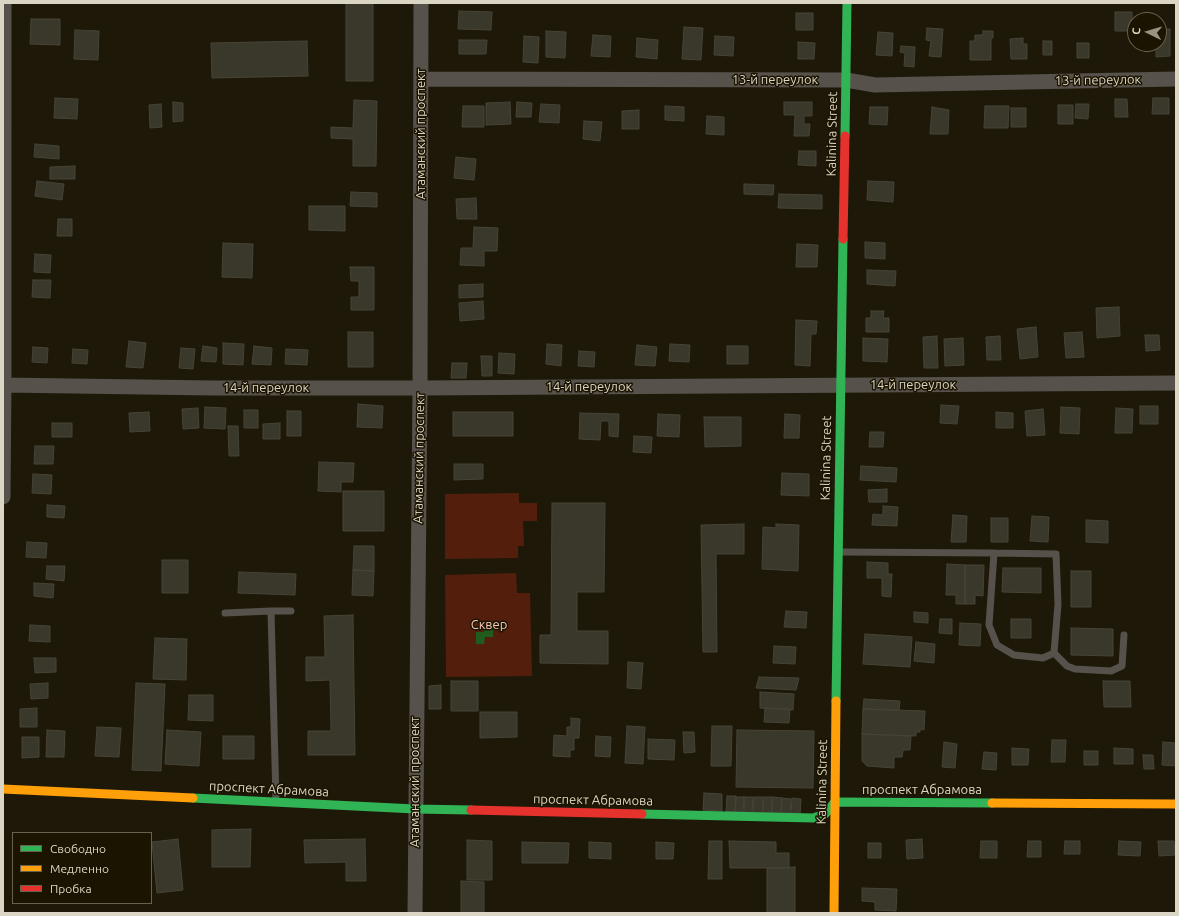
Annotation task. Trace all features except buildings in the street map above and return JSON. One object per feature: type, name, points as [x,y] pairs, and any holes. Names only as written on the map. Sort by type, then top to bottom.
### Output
[{"type":"street","points":[[3,498],[4,3]]},
{"type":"street","name":"Атаманский проспект","points":[[415,913],[420,388],[421,3]]},
{"type":"street","name":"Kalinina Street","points":[[834,913],[840,385],[847,3]]},
{"type":"street","name":"13-й переулок","points":[[421,79],[846,80],[875,85],[1176,79]]},
{"type":"street","name":"14-й переулок","points":[[4,385],[420,388],[1176,383]]},
{"type":"street","name":"проспект Абрамова","points":[[3,789],[415,810],[813,818],[824,814],[835,802],[1176,804]]},
{"type":"lane","points":[[838,552],[1056,554],[1058,604],[1054,653],[1067,666],[1075,669],[1111,671],[1122,666],[1124,635]]},
{"type":"lane","points":[[994,553],[989,625],[997,645],[1014,656],[1044,658],[1054,653]]},
{"type":"lane","points":[[225,613],[291,611]]},
{"type":"lane","points":[[271,612],[276,802]]},
{"type":"green space","points":[[519,493],[519,503],[537,503],[537,521],[523,521],[524,546],[518,546],[518,558],[445,559],[445,494]]},
{"type":"green space","name":"Сквер","points":[[516,573],[517,593],[530,593],[532,676],[446,677],[445,575]]},
{"type":"shaded area","points":[[484,626],[493,626],[493,637],[485,637],[484,644],[476,644],[476,632],[484,632]]},
{"type":"traffic: fast","points":[[845,136],[847,3]]},
{"type":"traffic: fast","points":[[836,701],[843,239]]},
{"type":"traffic: fast","points":[[193,798],[415,809],[471,810]]},
{"type":"traffic: fast","points":[[642,814],[813,818],[825,814],[835,802],[992,803]]},
{"type":"traffic: slow","points":[[834,913],[836,701]]},
{"type":"traffic: slow","points":[[3,789],[193,798]]},
{"type":"traffic: slow","points":[[992,803],[1176,804]]},
{"type":"traffic: jam","points":[[843,239],[845,136]]},
{"type":"traffic: jam","points":[[471,810],[642,814]]}]
